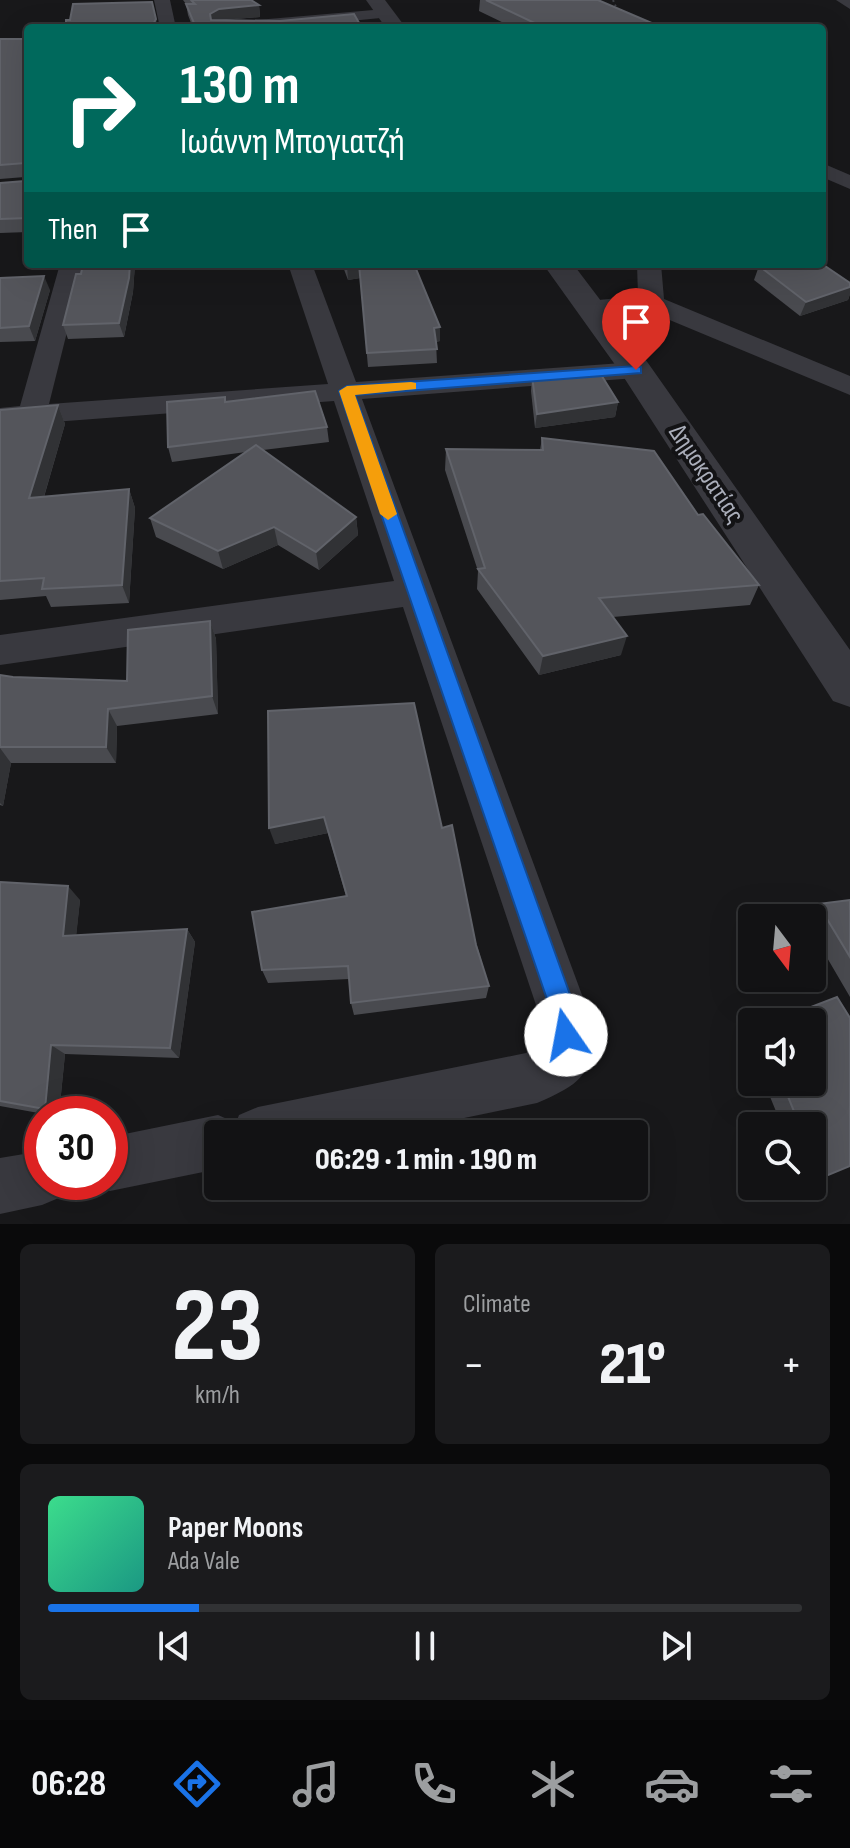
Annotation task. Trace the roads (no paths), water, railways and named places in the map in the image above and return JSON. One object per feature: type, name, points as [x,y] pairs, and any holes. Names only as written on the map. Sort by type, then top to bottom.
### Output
[{"type":"street","points":[[162,0],[167,24]]},
{"type":"street","points":[[844,0],[850,4]]},
{"type":"street","points":[[268,24],[385,14]]},
{"type":"street","points":[[32,415],[71,268]]},
{"type":"street","points":[[301,268],[564,1014],[567,1055],[537,1077],[327,1120]]},
{"type":"street","name":"Δημοκρατίας","points":[[561,268],[636,370],[850,687]]},
{"type":"street","points":[[649,268],[651,303]]},
{"type":"street","points":[[588,307],[651,303],[850,386]]},
{"type":"street","points":[[0,417],[636,370]]},
{"type":"street","points":[[0,650],[415,592]]},
{"type":"street","points":[[128,1160],[204,1145]]},
{"type":"street","points":[[0,1186],[24,1181]]}]
